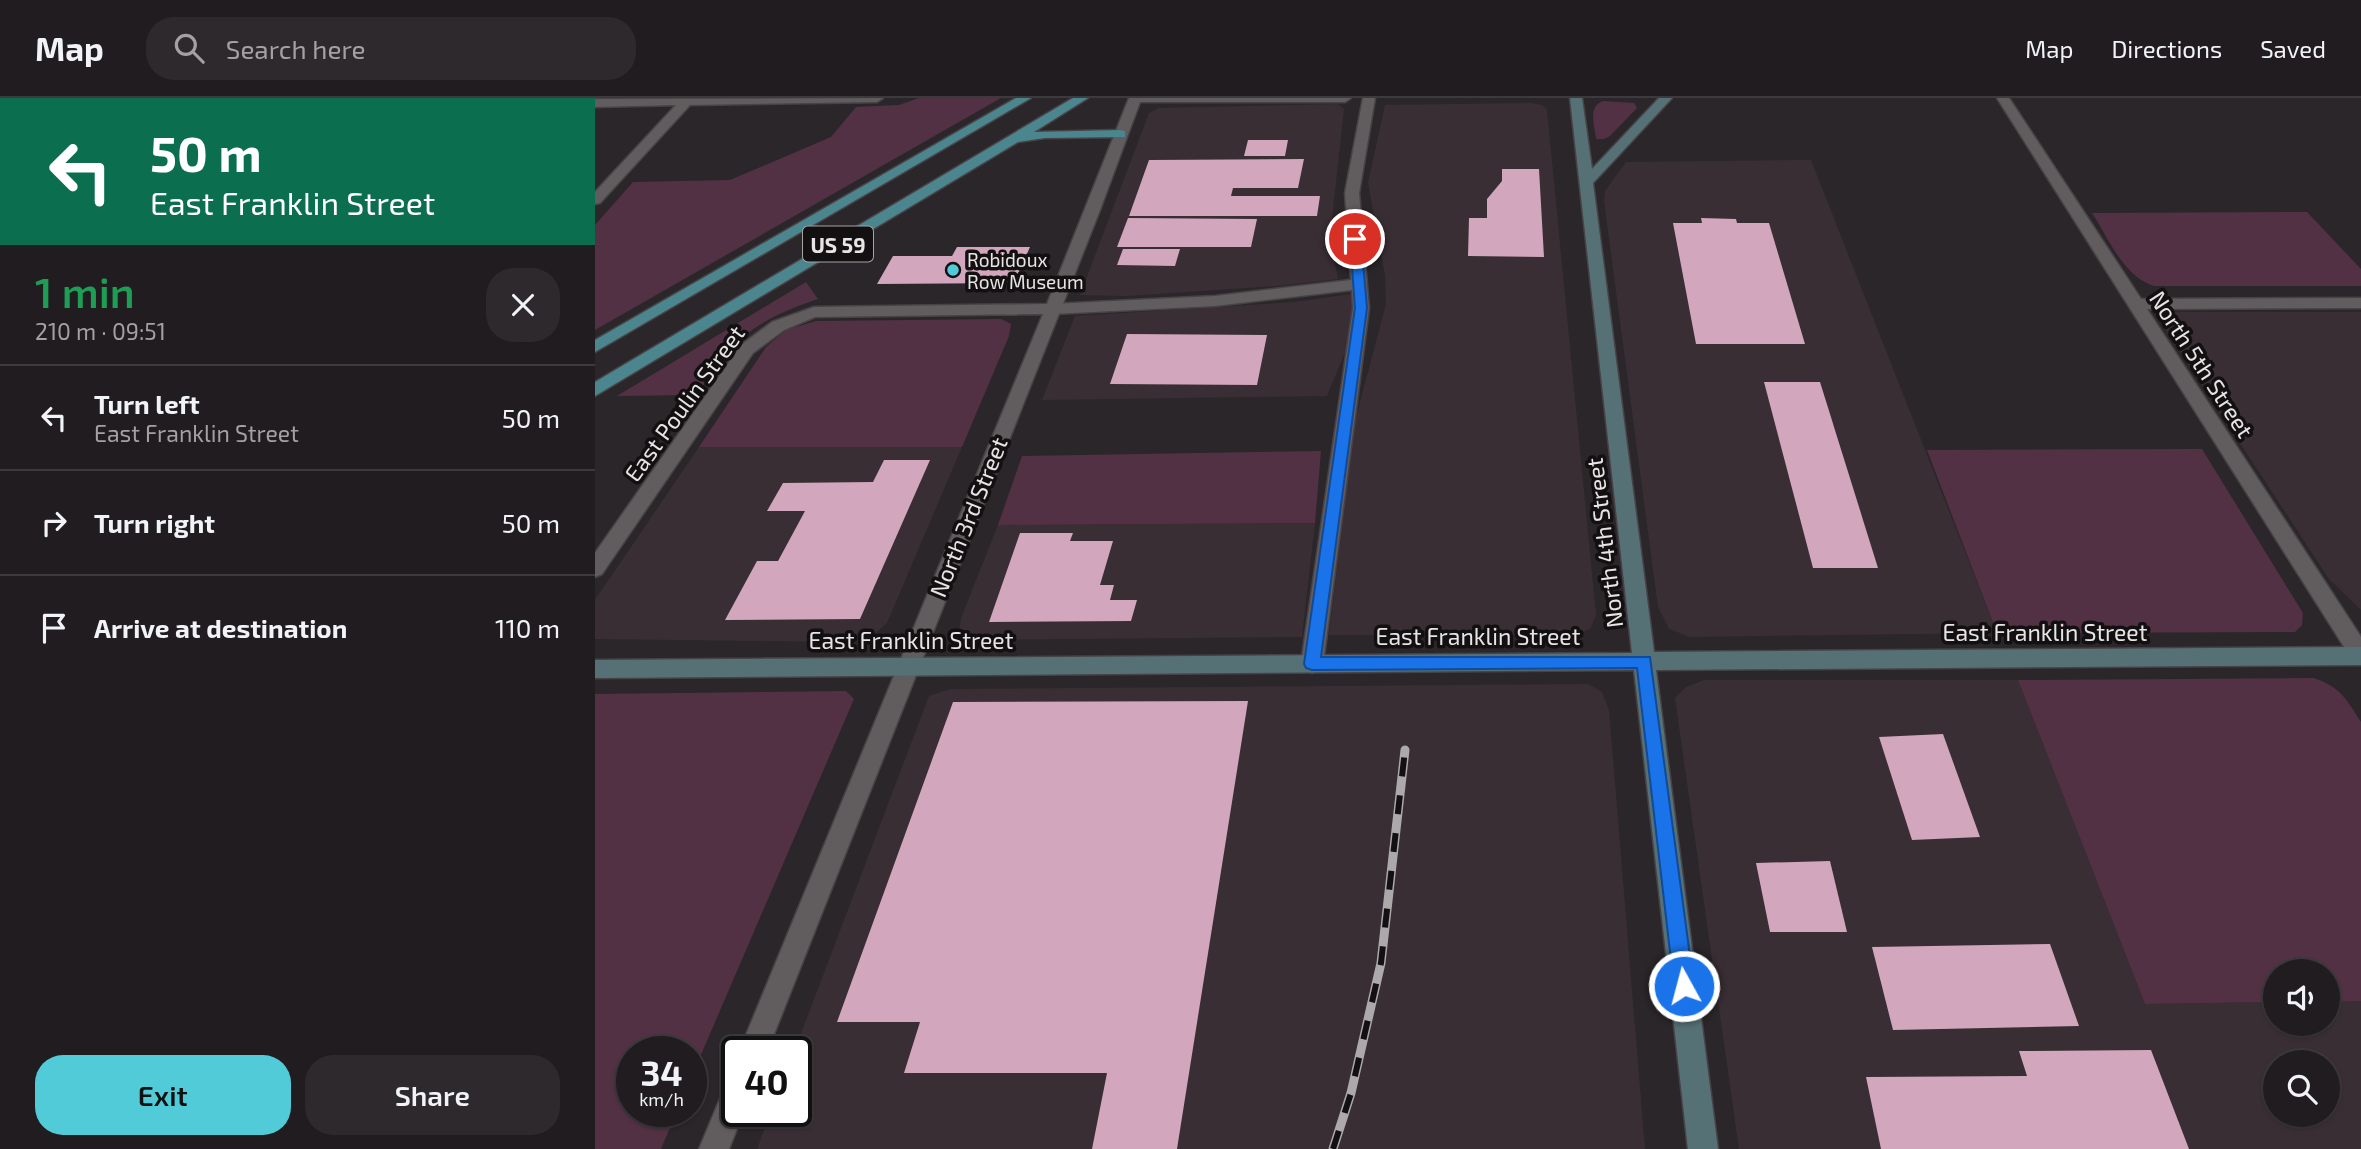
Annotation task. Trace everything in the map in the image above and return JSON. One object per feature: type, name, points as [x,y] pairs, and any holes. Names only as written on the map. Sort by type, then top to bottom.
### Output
[{"type":"main road","name":"US 59","points":[[595,347],[1025,98]]},
{"type":"main road","name":"US 59","points":[[595,390],[1082,98]]},
{"type":"main road","points":[[1009,141],[1045,134],[1120,134]]},
{"type":"street","points":[[595,103],[877,98]]},
{"type":"street","points":[[1135,98],[1345,98]]},
{"type":"street","name":"North 3rd Street","points":[[759,1036],[1135,98]]},
{"type":"street","points":[[1312,664],[1361,308],[1352,194],[1369,98]]},
{"type":"street","name":"North 4th Street","points":[[1576,98],[1703,1149]]},
{"type":"street","points":[[1587,182],[1667,98]]},
{"type":"street","name":"North 5th Street","points":[[2003,98],[2361,655]]},
{"type":"street","points":[[595,200],[688,100]]},
{"type":"street","name":"East Poulin Street","points":[[595,569],[747,349],[765,332],[783,321],[814,312],[1052,309],[1215,301],[1359,284]]},
{"type":"street","points":[[2137,304],[2361,303]]},
{"type":"street","name":"East Franklin Street","points":[[595,669],[2361,655]]},
{"type":"street","points":[[714,1149],[723,1127]]},
{"type":"shaded area","points":[[919,98],[1001,98],[595,330],[595,225],[633,182],[730,180],[831,137],[856,107],[899,105]]},
{"type":"shaded area","points":[[1603,101],[1634,103],[1637,108],[1610,136],[1596,139],[1593,112]]},
{"type":"shaded area","points":[[1338,104],[1344,109],[1330,237],[1338,279],[1127,296],[1080,295],[1149,113],[1159,108]]},
{"type":"shaded area","points":[[1385,105],[1542,105],[1547,110],[1596,615],[1590,629],[1577,635],[1329,635],[1355,421],[1386,304],[1385,275],[1368,183]]},
{"type":"shaded area","points":[[1811,160],[1997,633],[1690,637],[1669,629],[1658,607],[1604,201],[1605,191],[1626,162]]},
{"type":"shaded area","points":[[2307,212],[2361,269],[2361,286],[2154,286],[2143,281],[2125,265],[2092,213]]},
{"type":"shaded area","points":[[806,282],[818,299],[795,307],[747,334],[723,359],[697,395],[617,396]]},
{"type":"shaded area","points":[[1351,294],[1356,310],[1351,338],[1327,396],[1042,400],[1075,316],[1294,302]]},
{"type":"shaded area","points":[[2361,312],[2361,610],[2329,579],[2162,324],[2161,314]]},
{"type":"shaded area","points":[[1001,319],[1011,324],[1009,336],[962,447],[699,447],[766,347],[786,330],[816,321]]},
{"type":"shaded area","points":[[699,447],[962,447],[887,623],[873,635],[857,642],[595,639],[595,600]]},
{"type":"shaded area","points":[[2202,449],[2303,613],[2302,625],[2295,632],[1997,633],[1927,450]]},
{"type":"shaded area","points":[[1321,451],[1315,523],[998,525],[1022,456]]},
{"type":"shaded area","points":[[1315,523],[1302,637],[973,640],[959,633],[961,618],[998,525]]},
{"type":"shaded area","points":[[2313,678],[2336,690],[2361,722],[2361,1001],[2340,1002],[2340,959],[2263,959],[2263,1002],[2145,1004],[2018,680]]},
{"type":"shaded area","points":[[1704,680],[2018,680],[2145,1004],[2263,1002],[2263,1036],[2340,1036],[2340,1002],[2361,1001],[2361,1149],[1739,1149],[1675,698],[1686,687]]},
{"type":"shaded area","points":[[1588,684],[1602,692],[1609,710],[1645,1149],[757,1149],[765,1127],[812,1127],[812,1036],[800,1036],[929,696],[950,689]]},
{"type":"shaded area","points":[[846,691],[854,699],[707,1041],[707,1036],[616,1036],[616,1127],[670,1127],[661,1149],[595,1149],[595,694]]},
{"type":"building","points":[[1248,140],[1288,140],[1285,156],[1244,156]]},
{"type":"building","points":[[1304,159],[1298,188],[1233,188],[1231,196],[1320,196],[1317,216],[1129,216],[1149,160]]},
{"type":"building","points":[[1502,169],[1539,169],[1544,257],[1468,256],[1469,218],[1487,218],[1487,199],[1502,181]]},
{"type":"building","points":[[1128,218],[1257,219],[1251,247],[1117,247]]},
{"type":"building","points":[[1701,218],[1736,219],[1737,223],[1769,223],[1805,344],[1696,344],[1673,223],[1702,223]]},
{"type":"building","name":"Robidoux Row Museum","points":[[957,247],[1030,247],[1014,283],[877,284],[893,256],[952,256]]},
{"type":"building","points":[[1123,249],[1180,249],[1175,266],[1117,265]]},
{"type":"building","points":[[1127,334],[1267,335],[1257,385],[1110,384]]},
{"type":"building","points":[[1764,382],[1820,382],[1878,568],[1813,568]]},
{"type":"building","points":[[884,460],[930,460],[860,619],[725,620],[757,561],[778,561],[805,511],[767,511],[783,483],[873,482]]},
{"type":"building","points":[[1020,533],[1073,533],[1070,541],[1113,541],[1100,585],[1114,585],[1110,600],[1137,600],[1131,621],[989,622]]},
{"type":"building","points":[[1248,701],[1177,1149],[1092,1149],[1107,1073],[904,1073],[920,1022],[837,1022],[953,702]]},
{"type":"building","points":[[1943,734],[1980,837],[1912,840],[1879,737]]},
{"type":"building","points":[[1830,861],[1847,932],[1770,932],[1756,863]]},
{"type":"building","points":[[2050,944],[2079,1026],[1893,1030],[1872,947]]},
{"type":"building","points":[[2151,1050],[2189,1149],[1881,1149],[1866,1077],[2027,1076],[2019,1051]]},
{"type":"railway","points":[[1333,1149],[1351,1093],[1381,963],[1405,750]]},
{"type":"place","name":"Robidoux Row Museum","points":[[953,270]]},
{"type":"route","points":[[1355,239],[1361,308],[1312,664],[1644,661],[1684,986]]}]
